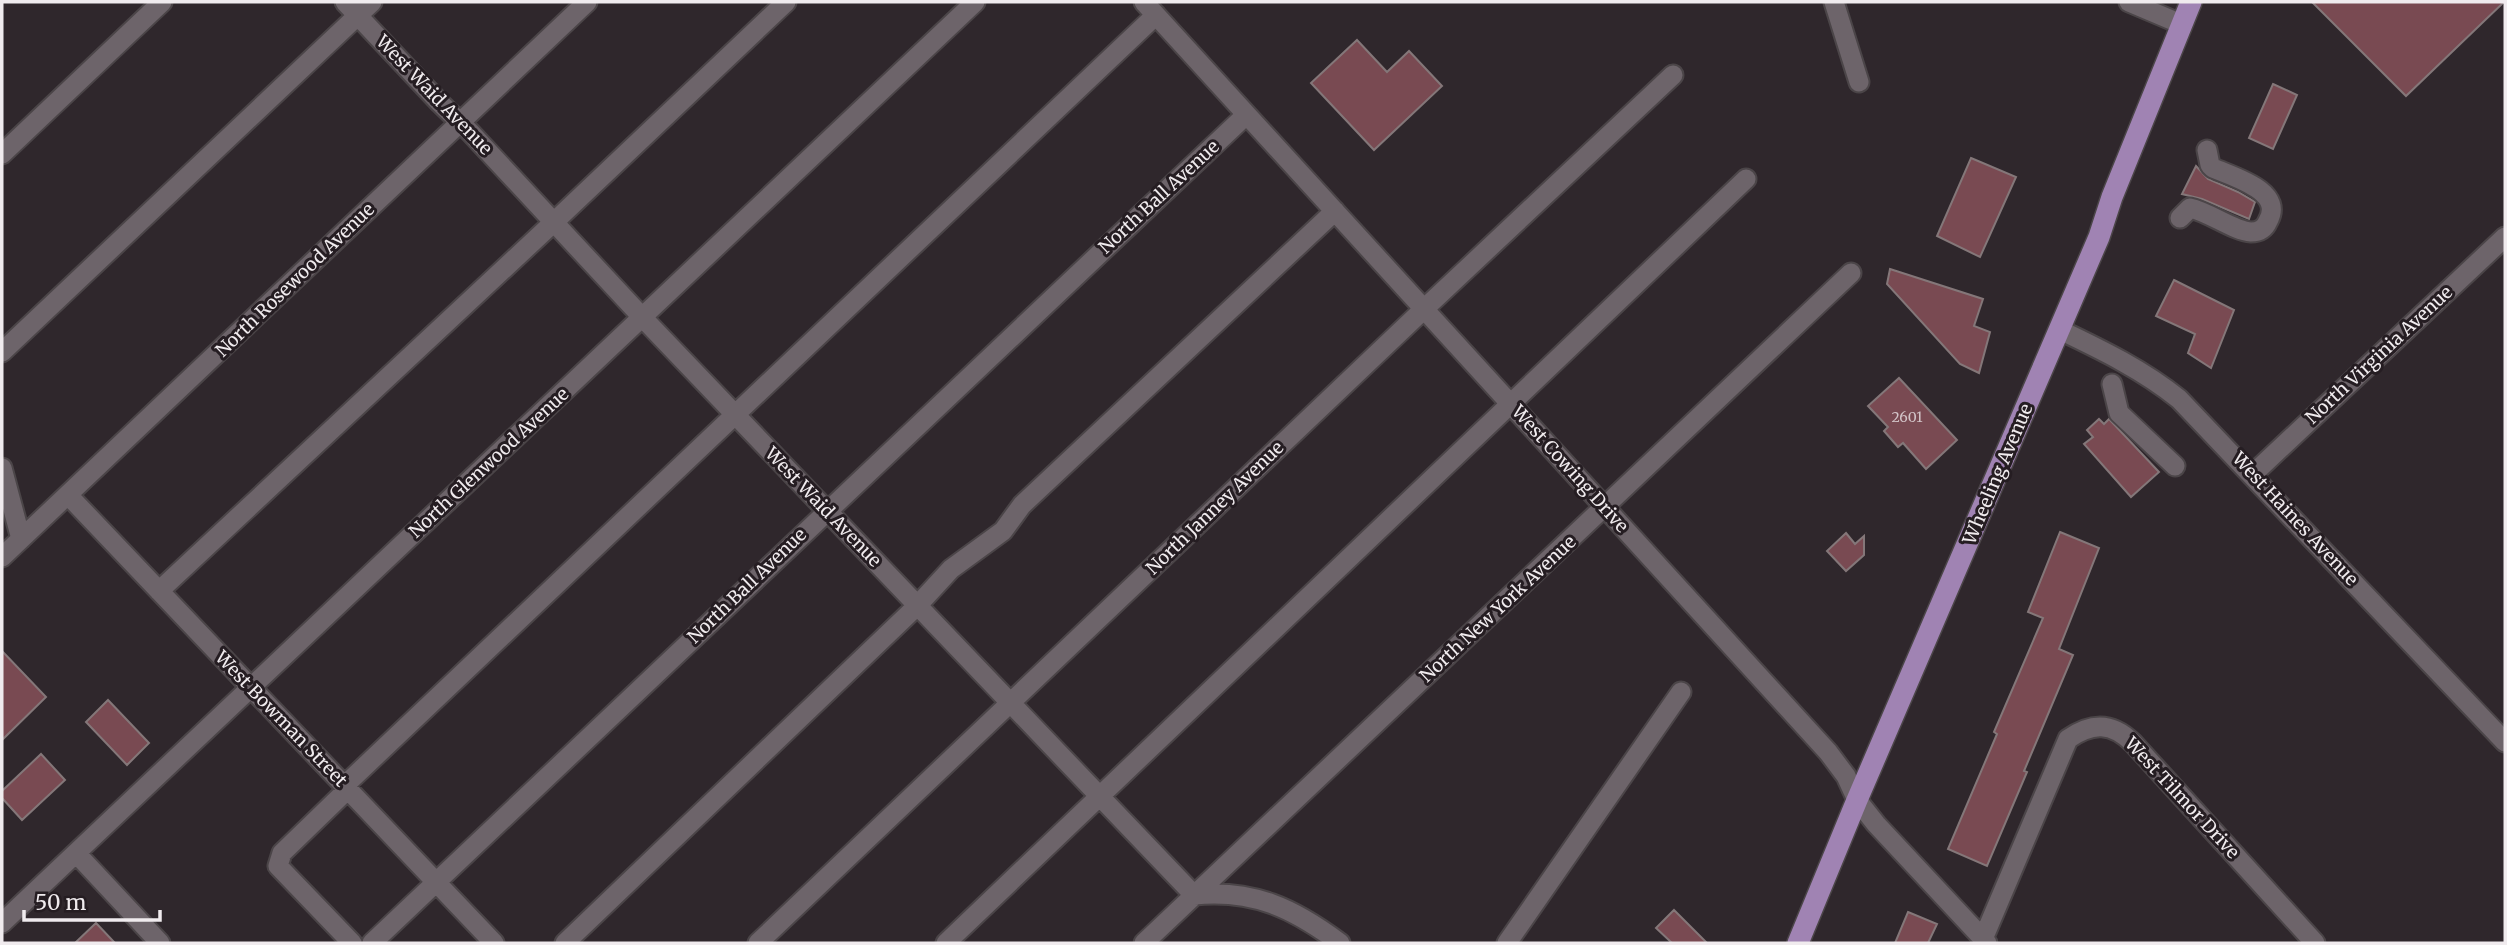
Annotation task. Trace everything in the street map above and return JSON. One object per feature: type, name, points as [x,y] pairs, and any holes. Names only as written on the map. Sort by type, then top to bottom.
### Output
[{"type":"main road","name":"Wheeling Avenue","points":[[1798,943],[2099,237],[2112,197],[2191,2]]},
{"type":"street","points":[[2,154],[162,2]]},
{"type":"street","name":"North Rosewood Avenue","points":[[2,557],[587,2]]},
{"type":"street","points":[[159,591],[786,2]]},
{"type":"street","name":"North Glenwood Avenue","points":[[2,923],[975,2]]},
{"type":"street","points":[[1834,2],[1859,82]]},
{"type":"street","points":[[2129,2],[2181,24]]},
{"type":"street","points":[[2,352],[358,6]]},
{"type":"street","name":"West Waid Avenue","points":[[358,6],[460,123],[642,317],[1194,895]]},
{"type":"street","points":[[352,943],[278,866],[282,853],[1150,8]]},
{"type":"street","name":"West Cowing Drive","points":[[1150,8],[1828,752],[1846,776],[1857,800],[1985,941]]},
{"type":"street","name":"North Janney Avenue","points":[[758,943],[1673,75]]},
{"type":"street","name":"North Ball Avenue","points":[[372,943],[1246,115]]},
{"type":"street","points":[[2180,218],[2190,208],[2196,209],[2248,232],[2257,232],[2264,228],[2271,217],[2272,207],[2266,193],[2210,166],[2207,150]]},
{"type":"street","points":[[946,943],[1746,179]]},
{"type":"street","points":[[565,943],[917,606],[951,569],[1003,531],[1022,505],[1335,211]]},
{"type":"street","name":"North Virginia Avenue","points":[[2253,474],[2505,237]]},
{"type":"street","points":[[2488,253],[2505,264]]},
{"type":"street","name":"North New York Avenue","points":[[1144,943],[1852,273]]},
{"type":"street","name":"West Haines Avenue","points":[[2060,330],[2156,381],[2198,417],[2505,742]]},
{"type":"street","points":[[2112,384],[2119,413],[2175,466]]},
{"type":"street","points":[[2,468],[21,539]]},
{"type":"street","name":"West Bowman Street","points":[[68,495],[494,943]]},
{"type":"street","points":[[1507,943],[1681,692]]},
{"type":"street","name":"West Tilmor Drive","points":[[1985,941],[2068,739],[2088,727],[2098,727],[2121,732],[2133,743],[2315,943]]},
{"type":"street","points":[[76,853],[160,943]]},
{"type":"street","points":[[1194,895],[1239,894],[1281,906],[1340,943]]},
{"type":"building","points":[[2312,2],[2504,2],[2406,96]]},
{"type":"building","points":[[1357,40],[1387,72],[1409,51],[1442,86],[1374,150],[1311,83]]},
{"type":"building","points":[[2273,84],[2297,95],[2273,149],[2249,138]]},
{"type":"building","points":[[1971,158],[2016,177],[1980,257],[1937,236]]},
{"type":"building","points":[[2196,166],[2208,179],[2255,202],[2249,219],[2202,199],[2182,194]]},
{"type":"building","points":[[1890,269],[1983,299],[1974,326],[1990,332],[1979,373],[1960,364],[1887,284]]},
{"type":"building","points":[[2174,280],[2234,310],[2211,368],[2188,353],[2195,334],[2156,316]]},
{"type":"building","points":[[1899,378],[1957,440],[1926,469],[1903,443],[1898,447],[1884,431],[1888,427],[1868,406]]},
{"type":"building","points":[[2099,419],[2104,424],[2109,419],[2159,472],[2131,497],[2084,444],[2093,437],[2087,430]]},
{"type":"building","points":[[2060,532],[2099,548],[2059,649],[2073,655],[1987,866],[1948,849],[2043,618],[2028,612]]},
{"type":"building","points":[[1846,533],[1855,544],[1864,536],[1864,555],[1846,571],[1827,551]]},
{"type":"building","points":[[2,651],[46,697],[2,740]]},
{"type":"building","points":[[108,700],[149,743],[127,765],[86,722]]},
{"type":"building","points":[[41,754],[65,780],[22,820],[2,798],[2,791]]},
{"type":"building","points":[[1674,910],[1707,943],[1672,943],[1656,928]]},
{"type":"building","points":[[1908,912],[1937,924],[1928,943],[1895,943]]},
{"type":"building","points":[[96,923],[115,943],[75,943]]}]
